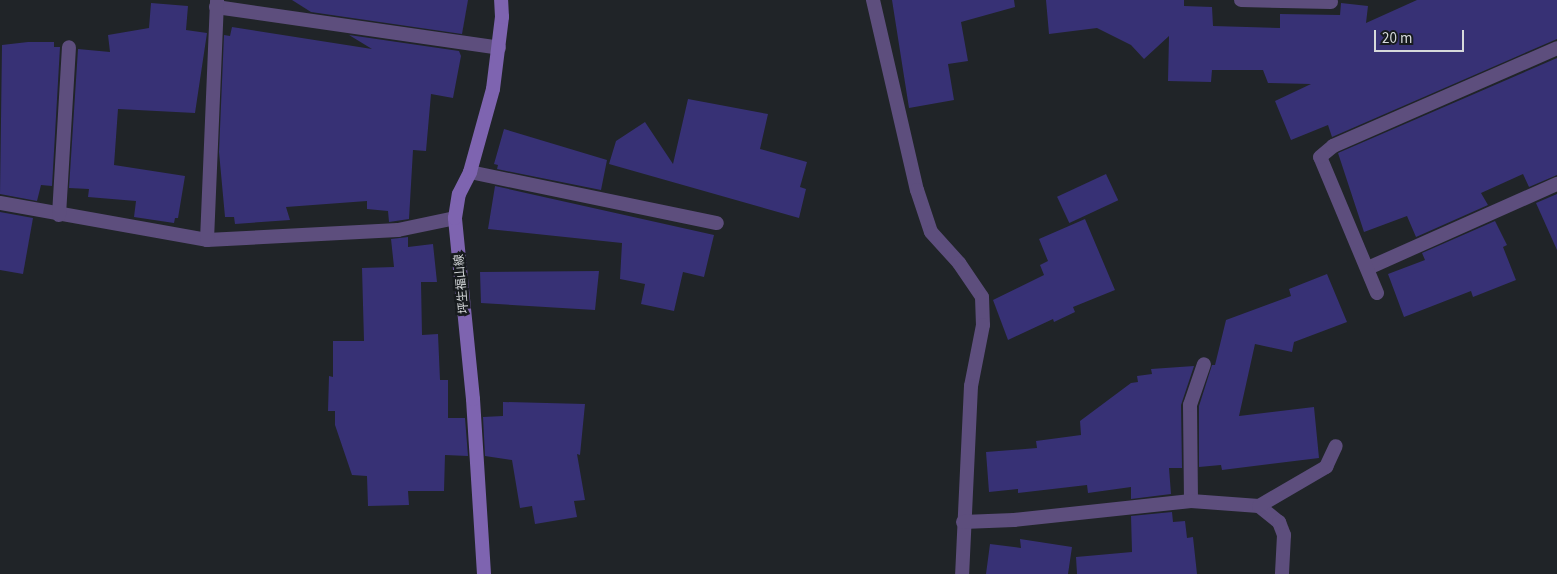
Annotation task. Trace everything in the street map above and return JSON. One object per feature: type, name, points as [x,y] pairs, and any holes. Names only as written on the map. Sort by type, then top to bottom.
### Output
[{"type":"main road","name":"坪生福山線","points":[[484,574],[472,399],[455,218],[459,194],[470,172],[493,89],[499,48],[501,0]]},
{"type":"street","points":[[873,0],[917,190],[931,232],[960,263],[982,296],[983,325],[971,386],[962,574]]},
{"type":"street","points":[[1241,0],[1331,2]]},
{"type":"street","points":[[207,240],[217,4],[499,48]]},
{"type":"street","points":[[59,214],[69,47]]},
{"type":"street","points":[[1377,293],[1320,157],[1333,146],[1557,48]]},
{"type":"street","points":[[470,172],[717,223]]},
{"type":"street","points":[[1368,268],[1557,184]]},
{"type":"street","points":[[0,204],[207,240],[398,230],[455,218]]},
{"type":"street","points":[[1191,501],[1190,405],[1204,364]]},
{"type":"street","points":[[963,522],[1014,520],[1191,501],[1259,506],[1326,467],[1336,446]]},
{"type":"street","points":[[1259,506],[1279,522],[1284,535],[1282,574]]},
{"type":"building","points":[[292,0],[468,0],[462,34],[311,12]]},
{"type":"building","points":[[892,0],[1014,0],[1015,7],[961,22],[968,61],[948,64],[954,100],[909,108]]},
{"type":"building","points":[[1046,0],[1184,0],[1184,6],[1212,7],[1213,26],[1280,28],[1280,14],[1340,15],[1341,3],[1368,6],[1366,23],[1417,0],[1557,0],[1557,39],[1332,137],[1328,125],[1291,140],[1275,101],[1311,84],[1268,83],[1263,70],[1212,70],[1211,82],[1168,81],[1169,36],[1144,59],[1131,45],[1097,28],[1049,34]]},
{"type":"building","points":[[151,3],[188,6],[186,30],[207,33],[195,113],[118,109],[114,165],[185,176],[178,218],[175,218],[174,223],[134,217],[136,201],[88,197],[89,189],[69,188],[78,49],[110,52],[108,35],[149,28]]},
{"type":"building","points":[[232,27],[372,49],[349,35],[459,51],[461,56],[453,98],[431,94],[426,151],[413,150],[409,219],[389,222],[388,211],[367,209],[367,201],[286,207],[290,220],[235,224],[234,217],[225,217],[219,152],[224,35],[230,36]]},
{"type":"building","points":[[54,42],[54,47],[60,47],[52,186],[41,185],[37,201],[0,194],[2,45]]},
{"type":"building","points":[[1557,58],[1557,175],[1529,187],[1523,174],[1481,193],[1488,205],[1416,237],[1407,216],[1364,232],[1338,153]]},
{"type":"building","points":[[688,99],[768,114],[760,149],[807,162],[800,187],[806,189],[799,218],[609,164],[616,141],[645,122],[673,164]]},
{"type":"building","points":[[504,129],[607,160],[601,190],[497,169],[498,165],[494,164]]},
{"type":"building","points":[[1106,174],[1118,200],[1069,223],[1057,197]]},
{"type":"building","points":[[495,186],[714,235],[704,277],[683,272],[674,311],[641,304],[645,284],[620,279],[622,243],[488,229]]},
{"type":"building","points":[[1557,194],[1557,250],[1536,203]]},
{"type":"building","points":[[0,212],[33,218],[23,274],[0,270]]},
{"type":"building","points":[[1085,219],[1115,290],[1073,307],[1075,312],[1054,322],[1053,319],[1008,340],[993,300],[1044,275],[1040,265],[1048,261],[1039,239]]},
{"type":"building","points":[[1495,221],[1507,245],[1503,247],[1516,280],[1473,297],[1471,291],[1404,317],[1388,274],[1425,260],[1422,253]]},
{"type":"building","points":[[408,237],[408,247],[433,244],[437,282],[421,282],[422,335],[438,334],[440,380],[448,380],[448,418],[465,418],[468,456],[445,455],[444,491],[408,491],[409,505],[368,506],[367,476],[352,475],[335,425],[335,411],[328,411],[329,376],[333,377],[333,341],[364,341],[362,268],[394,267],[391,239]]},
{"type":"building","points":[[599,271],[595,310],[481,303],[480,272]]},
{"type":"building","points":[[1327,274],[1347,322],[1294,342],[1292,352],[1255,344],[1239,416],[1314,407],[1319,458],[1222,470],[1221,465],[1199,467],[1199,406],[1212,365],[1215,365],[1226,320],[1291,296],[1289,289]]},
{"type":"building","points":[[1194,366],[1181,405],[1182,468],[1169,468],[1171,494],[1131,499],[1131,487],[1088,493],[1087,485],[1018,493],[1018,489],[989,492],[986,452],[1037,448],[1036,441],[1081,435],[1080,421],[1131,383],[1138,382],[1137,376],[1152,374],[1151,369]]},
{"type":"building","points":[[503,402],[585,404],[580,455],[577,454],[585,500],[574,501],[577,517],[535,524],[532,506],[520,508],[512,460],[485,456],[483,417],[503,416]]},
{"type":"building","points":[[1172,512],[1173,522],[1185,521],[1187,538],[1193,537],[1197,574],[1077,574],[1076,557],[1132,552],[1131,516]]},
{"type":"building","points":[[1020,539],[1072,547],[1068,574],[986,574],[990,544],[1021,548]]}]
